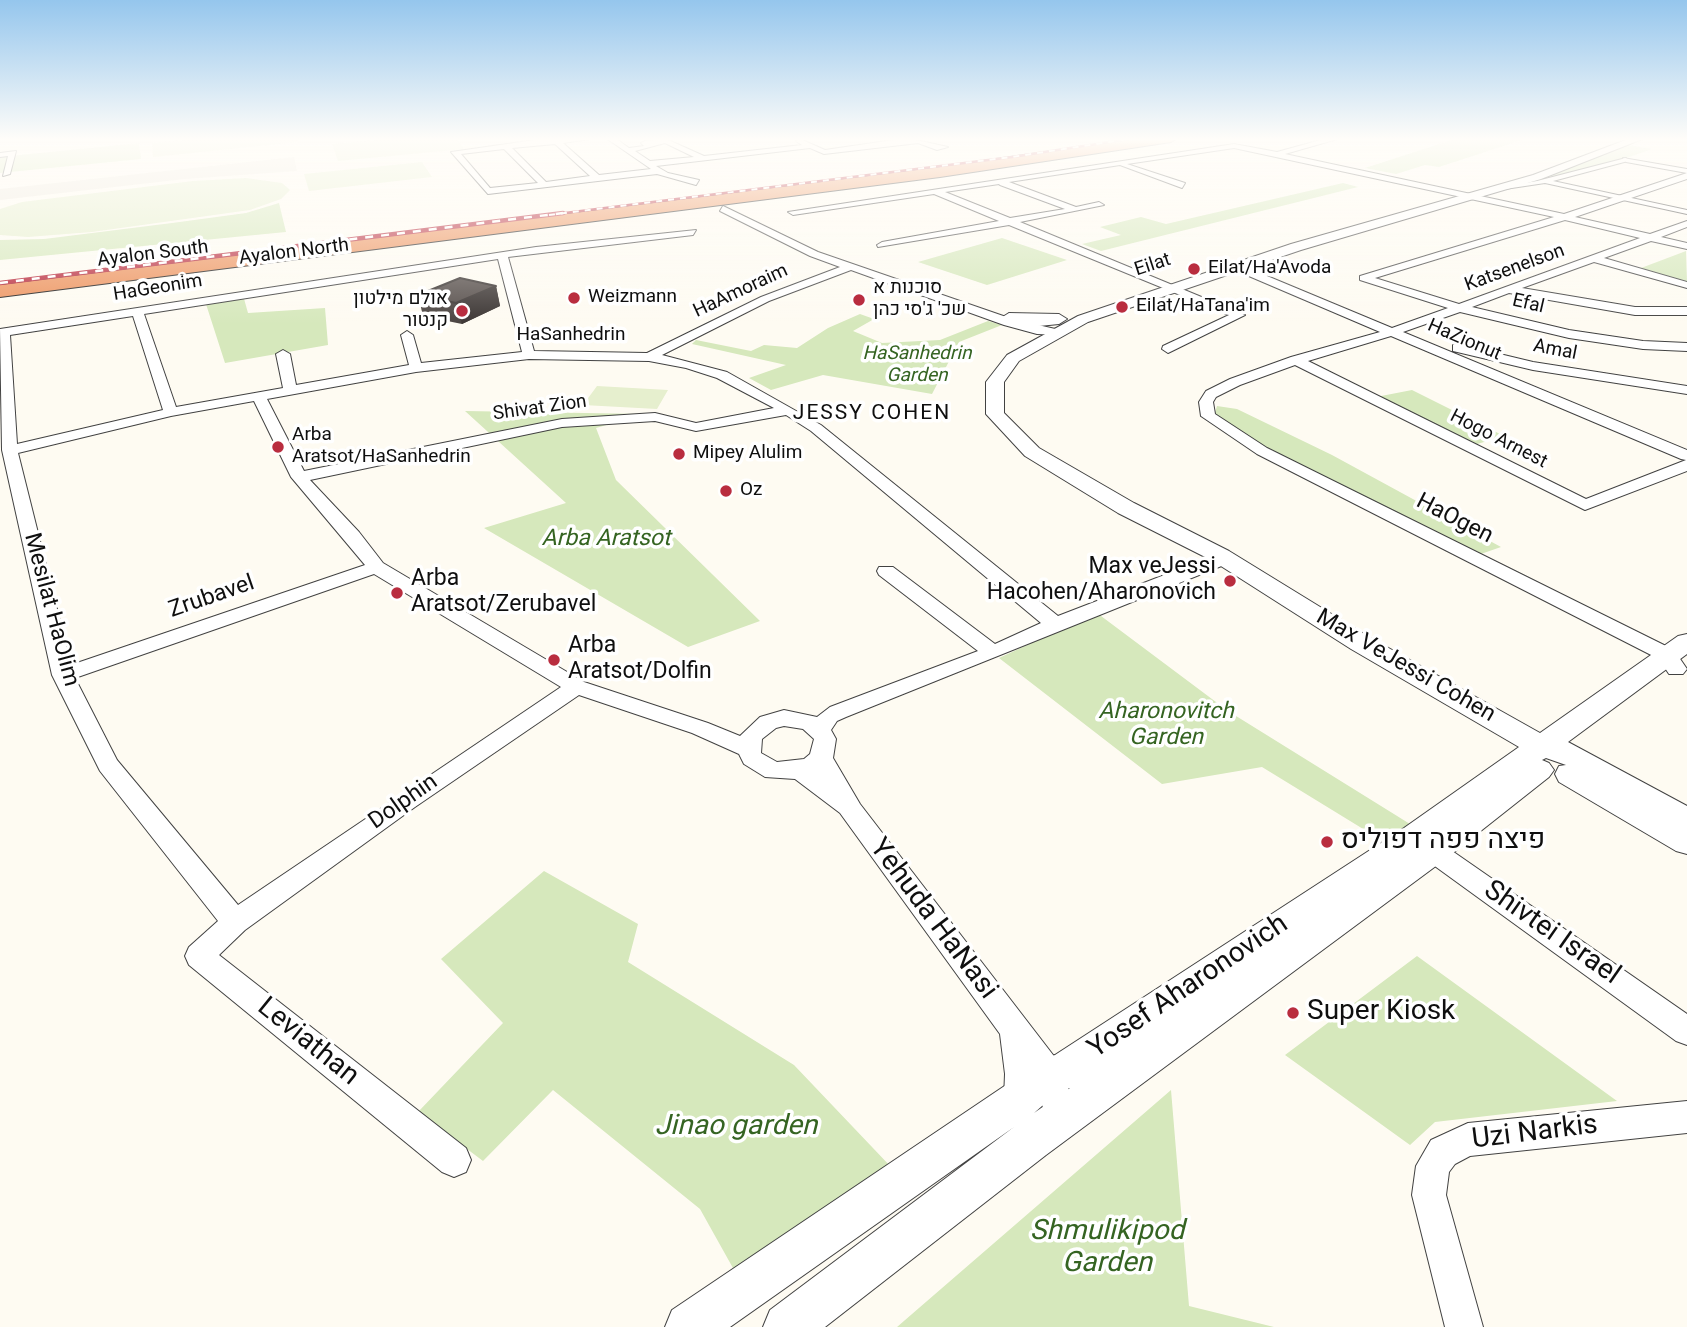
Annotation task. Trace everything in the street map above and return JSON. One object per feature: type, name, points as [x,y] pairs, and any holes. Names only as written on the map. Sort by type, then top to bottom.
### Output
[{"type":"highway","name":"Ayalon South","points":[[0,275],[617,200]]},
{"type":"highway","name":"Ayalon North","points":[[0,291],[724,200]]},
{"type":"highway","points":[[0,298],[725,200]]},
{"type":"highway","points":[[361,227],[609,201]]},
{"type":"street","points":[[793,212],[879,200]]},
{"type":"street","points":[[954,200],[1238,315],[1168,349]]},
{"type":"street","points":[[1049,200],[1073,209]]},
{"type":"street","name":"Eilat","points":[[1049,327],[1083,319],[1167,284],[1456,200]]},
{"type":"street","points":[[1487,200],[1687,246]]},
{"type":"street","points":[[1562,216],[1619,200]]},
{"type":"street","points":[[1634,200],[1687,212]]},
{"type":"street","points":[[882,245],[1099,205]]},
{"type":"street","points":[[723,209],[814,254],[847,266],[972,309],[1009,318],[1039,321],[1049,327]]},
{"type":"street","name":"Efal","points":[[1562,216],[1364,278],[1460,308],[1569,334],[1643,345],[1687,347]]},
{"type":"street","name":"Katsenelson","points":[[1393,332],[1687,224]]},
{"type":"street","name":"HaGeonim","points":[[4,332],[502,255],[693,232]]},
{"type":"street","points":[[502,255],[529,355]]},
{"type":"street","points":[[1595,259],[1687,285]]},
{"type":"street","name":"HaZionut","points":[[1232,265],[1687,456]]},
{"type":"street","name":"HaAmoraim","points":[[649,357],[765,299],[847,266]]},
{"type":"street","points":[[1505,289],[1635,311],[1687,311]]},
{"type":"street","points":[[972,309],[1049,327]]},
{"type":"street","points":[[137,310],[171,412]]},
{"type":"street","name":"Max VeJessi Cohen","points":[[1049,327],[1022,350],[995,382],[995,414],[1032,452],[1126,508],[1178,534],[1552,753]]},
{"type":"street","name":"Mesilat HaOlim","points":[[4,332],[10,450],[63,675],[108,765],[235,922]]},
{"type":"street","points":[[1296,360],[1393,332]]},
{"type":"street","points":[[407,335],[416,368]]},
{"type":"street","name":"Amal","points":[[1418,343],[1450,346],[1594,377],[1687,390]]},
{"type":"street","points":[[283,354],[290,389]]},
{"type":"street","name":"HaSanhedrin","points":[[10,450],[171,412],[416,368],[529,355],[649,357],[722,375],[789,410],[816,428],[1055,624]]},
{"type":"street","name":"HaOgen","points":[[1296,360],[1211,394],[1206,402],[1208,416],[1262,451],[1679,657]]},
{"type":"street","name":"Hogo Arnest","points":[[1296,360],[1585,505],[1687,465]]},
{"type":"street","points":[[258,395],[299,477],[353,536],[376,567],[576,687],[700,728],[748,749],[760,766],[773,771],[800,770],[821,758],[825,739],[819,729],[798,719],[784,718],[758,728],[700,728]]},
{"type":"street","name":"Shivat Zion","points":[[299,477],[562,423],[655,417],[696,427],[789,410]]},
{"type":"street","points":[[819,729],[829,716],[838,712],[993,653],[1055,624],[1219,559]]},
{"type":"street","name":"Zrubavel","points":[[63,675],[376,567]]},
{"type":"street","points":[[886,571],[993,653]]},
{"type":"street","name":"Yosef Aharonovich","points":[[787,1327],[1424,844],[1552,753],[1679,657]]},
{"type":"street","name":"Dolphin","points":[[235,922],[406,801],[576,687]]},
{"type":"street","points":[[748,749],[751,736],[758,728]]},
{"type":"street","points":[[1552,753],[1605,795],[1687,842]]},
{"type":"street","points":[[1552,753],[1687,820]]},
{"type":"street","name":"Yosef Aharonovich","points":[[689,1327],[1020,1099],[1049,1075],[1063,1072],[1520,785],[1552,753]]},
{"type":"street","name":"Yehuda HaNasi","points":[[821,758],[851,811],[1049,1075],[1062,1118]]},
{"type":"street","name":"Yehuda HaNasi","points":[[800,770],[851,811]]},
{"type":"street","points":[[1520,785],[1558,784],[1605,795]]},
{"type":"street","name":"Shivtei Israel","points":[[1424,844],[1687,1031]]},
{"type":"street","name":"Leviathan","points":[[235,922],[199,956],[454,1160]]},
{"type":"street","name":"Yehuda HaNasi","points":[[1013,1030],[1021,1074],[1020,1099]]},
{"type":"street","name":"Uzi Narkis","points":[[1464,1327],[1429,1195],[1433,1166],[1443,1152],[1468,1140],[1687,1117]]},
{"type":"green space","points":[[278,200],[250,210],[92,232],[28,237],[0,235],[0,209],[22,202]]},
{"type":"green space","points":[[1270,200],[1306,200],[1101,251],[1082,244],[1121,235],[1100,227],[1141,217],[1166,224]]},
{"type":"green space","points":[[279,203],[286,232],[0,260],[0,240],[44,239],[172,223],[246,213]]},
{"type":"green space","points":[[1002,238],[1067,260],[987,285],[918,262]]},
{"type":"green space","points":[[1686,251],[1687,282],[1641,268]]},
{"type":"green space","points":[[243,295],[248,313],[325,308],[328,345],[225,363],[205,301]]},
{"type":"green space","name":"HaSanhedrin Garden","points":[[860,314],[874,319],[853,331],[882,343],[940,340],[988,321],[1002,325],[959,342],[932,394],[823,375],[771,390],[749,378],[786,365],[692,344],[696,340],[751,351],[764,345],[797,348],[828,328]]},
{"type":"green space","points":[[597,386],[668,390],[657,409],[583,405]]},
{"type":"green space","points":[[1412,390],[1504,436],[1474,445],[1376,397]]},
{"type":"green space","points":[[1217,406],[1237,409],[1332,455],[1501,547],[1478,555],[1269,449],[1214,416]]},
{"type":"green space","name":"Arba Aratsot","points":[[465,411],[645,414],[596,428],[616,480],[760,621],[688,647],[484,528],[566,503]]},
{"type":"green space","name":"Aharonovitch Garden","points":[[1097,613],[1228,711],[1410,824],[1386,843],[1262,767],[1162,784],[999,658]]},
{"type":"green space","name":"Jinao garden","points":[[544,871],[638,924],[628,962],[794,1065],[892,1168],[738,1277],[700,1209],[553,1090],[483,1161],[418,1112],[503,1023],[441,959]]},
{"type":"green space","points":[[1417,956],[1617,1101],[1435,1122],[1410,1145],[1285,1055]]},
{"type":"green space","name":"Shmulikipod Garden","points":[[1171,1090],[1189,1306],[1274,1327],[897,1327]]},
{"type":"building","points":[[460,278],[496,286],[456,303],[418,295]]},
{"type":"railway","points":[[549,215],[669,200]]},
{"type":"railway","points":[[0,283],[563,213]]},
{"type":"place","name":"Eilat/Ha'Avoda","points":[[1194,269]]},
{"type":"place","name":"Weizmann","points":[[574,298]]},
{"type":"place","name":"סוכנות א שכ' ג'סי כהן","points":[[859,300]]},
{"type":"place","name":"Eilat/HaTana'im","points":[[1122,307]]},
{"type":"place","name":"אולם מילטון קנטור","points":[[462,311]]},
{"type":"place","name":"Arba Aratsot/HaSanhedrin","points":[[278,447]]},
{"type":"place","name":"Mipey Alulim","points":[[679,454]]},
{"type":"place","name":"Oz","points":[[726,491]]},
{"type":"place","name":"Max veJessi Hacohen/Aharonovich","points":[[1230,581]]},
{"type":"place","name":"Arba Aratsot/Zerubavel","points":[[397,593]]},
{"type":"place","name":"Arba Aratsot/Dolfin","points":[[554,660]]},
{"type":"place","name":"פיצה פפה דפוליס","points":[[1327,842]]},
{"type":"place","name":"Super Kiosk","points":[[1293,1013]]},
{"type":"district","name":"JESSY COHEN","points":[[872,415]]}]
